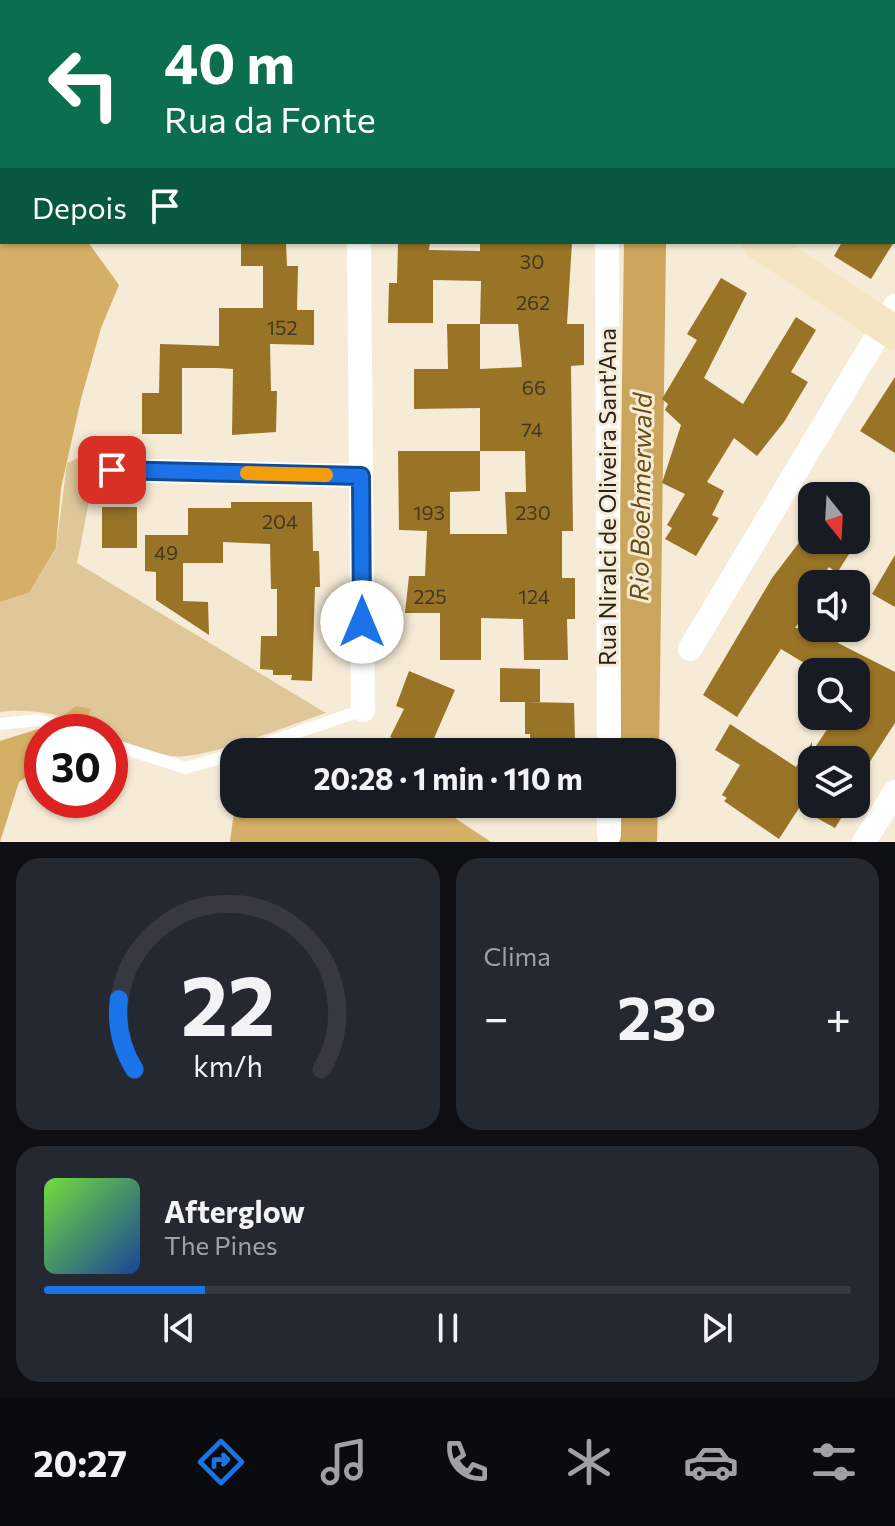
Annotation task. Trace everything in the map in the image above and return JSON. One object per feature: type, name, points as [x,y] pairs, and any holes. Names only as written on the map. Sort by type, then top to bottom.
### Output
[{"type":"street","points":[[359,244],[363,710]]},
{"type":"street","name":"Rua Niralci de Oliveira Sant'Ana","points":[[607,244],[609,738]]},
{"type":"street","points":[[690,649],[891,321],[761,244]]},
{"type":"street","points":[[112,470],[361,476]]},
{"type":"street","points":[[864,842],[895,792]]},
{"type":"street","points":[[609,818],[609,835]]},
{"type":"lane","points":[[281,738],[363,710]]},
{"type":"lane","points":[[0,724],[24,722]]},
{"type":"lane","points":[[128,750],[186,768],[220,758]]},
{"type":"shaded area","points":[[0,244],[89,244],[119,285],[101,328],[81,399],[61,488],[56,548],[29,593],[0,602]]},
{"type":"shaded area","points":[[79,458],[89,461],[95,471],[77,563],[326,713],[254,738],[220,738],[220,748],[204,753],[171,756],[128,744],[128,714],[0,712],[0,602],[29,593],[56,549],[67,463]]},
{"type":"shaded area","points":[[76,706],[91,709],[89,714],[65,714]]},
{"type":"shaded area","points":[[24,733],[24,779],[19,782],[0,842],[0,741]]},
{"type":"shaded area","points":[[233,818],[455,818],[491,842],[230,842]]},
{"type":"building","points":[[241,244],[286,244],[287,266],[298,266],[297,310],[314,310],[314,345],[270,344],[271,391],[277,391],[276,432],[232,435],[233,369],[182,368],[182,434],[142,434],[142,393],[159,393],[160,344],[219,346],[219,308],[263,308],[263,266],[241,266]]},
{"type":"building","points":[[398,244],[430,244],[429,250],[480,251],[480,244],[572,244],[567,324],[584,324],[584,365],[571,366],[573,531],[562,531],[562,578],[575,578],[575,619],[567,619],[568,660],[524,660],[523,619],[481,618],[481,660],[440,660],[440,613],[405,613],[409,576],[425,576],[427,531],[399,530],[398,451],[480,451],[480,408],[414,409],[414,369],[448,369],[447,324],[480,324],[481,281],[433,280],[433,323],[388,323],[389,283],[397,283]],"holes":[[[480,324],[518,324],[522,367],[480,369]],[[480,451],[525,451],[526,492],[505,492],[507,534],[450,534],[450,492],[480,491]]]},
{"type":"building","points":[[841,244],[893,244],[871,279],[834,256]]},
{"type":"building","points":[[721,278],[747,293],[704,378],[743,404],[796,317],[816,330],[791,372],[808,382],[784,422],[757,456],[734,438],[707,482],[724,491],[712,515],[719,518],[696,556],[665,539],[672,528],[667,525],[685,494],[662,483],[681,425],[665,410],[668,404],[662,399],[697,340],[687,334]]},
{"type":"building","points":[[895,377],[895,453],[860,431]]},
{"type":"building","points":[[231,502],[312,502],[313,551],[319,551],[320,587],[315,587],[312,681],[291,680],[292,675],[273,675],[273,670],[260,669],[261,636],[277,636],[277,589],[271,589],[270,544],[223,542],[223,563],[183,563],[183,601],[208,602],[209,635],[156,600],[156,572],[145,571],[145,535],[188,535],[188,508],[231,508]]},
{"type":"building","points":[[102,507],[137,507],[137,548],[102,548]]},
{"type":"building","points":[[798,544],[798,554],[849,554],[839,570],[829,567],[827,570],[798,570],[798,624],[795,628],[798,628],[798,642],[839,642],[867,658],[798,659],[781,649],[737,717],[703,695],[772,578]]},
{"type":"building","points":[[895,555],[895,607],[872,594]]},
{"type":"building","points":[[870,659],[895,672],[895,723],[870,761],[870,746],[816,746],[827,730],[870,730]]},
{"type":"building","points":[[500,668],[540,669],[540,702],[500,702]]},
{"type":"building","points":[[409,671],[455,690],[434,738],[390,737],[404,709],[396,706]]},
{"type":"building","points":[[525,702],[574,703],[575,738],[530,738],[530,734],[525,734]]},
{"type":"building","points":[[730,724],[796,767],[798,764],[798,810],[779,839],[724,801],[727,798],[722,795],[740,765],[715,750]]},
{"type":"building","points":[[817,818],[841,818],[835,828]]},
{"type":"waterway","name":"Rio Boehmerwald","points":[[638,738],[645,244]]},
{"type":"waterway","name":"Rio Boehmerwald","points":[[636,842],[637,818]]},
{"type":"slow traffic","points":[[247,473],[326,475]]},
{"type":"route","points":[[112,470],[361,476],[362,622]]}]
